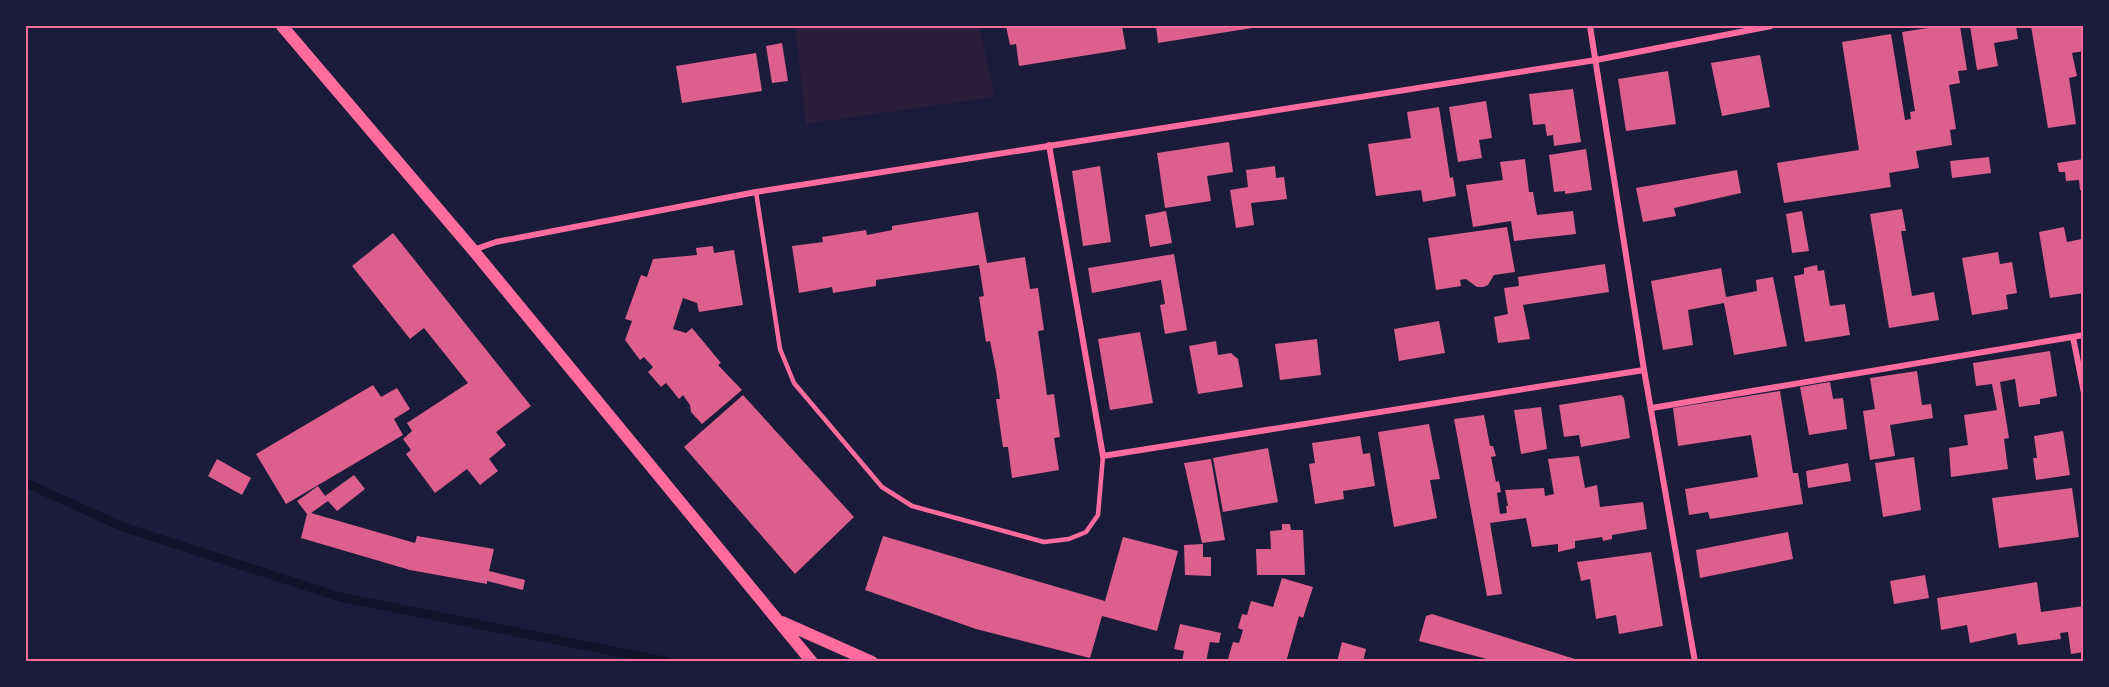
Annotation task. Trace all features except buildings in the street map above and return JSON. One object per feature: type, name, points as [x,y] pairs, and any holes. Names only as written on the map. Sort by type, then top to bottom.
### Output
[{"type":"main road","points":[[282,26],[473,250],[812,662]]},
{"type":"main road","points":[[778,621],[872,662]]},
{"type":"street","points":[[1590,26],[1644,370],[1695,662]]},
{"type":"street","points":[[473,250],[496,242],[756,192],[1596,60],[1771,26]]},
{"type":"street","points":[[1049,145],[1102,456],[1644,370]]},
{"type":"street","points":[[1652,408],[2084,335]]},
{"type":"street","points":[[2073,337],[2084,393]]},
{"type":"lane","points":[[756,192],[780,349],[794,383],[882,487],[912,506],[1044,542],[1069,539],[1086,532],[1098,515],[1102,456]]},
{"type":"shaded area","points":[[795,26],[979,26],[995,97],[806,124]]},
{"type":"waterway","points":[[26,483],[123,527],[340,597],[668,662]]}]
